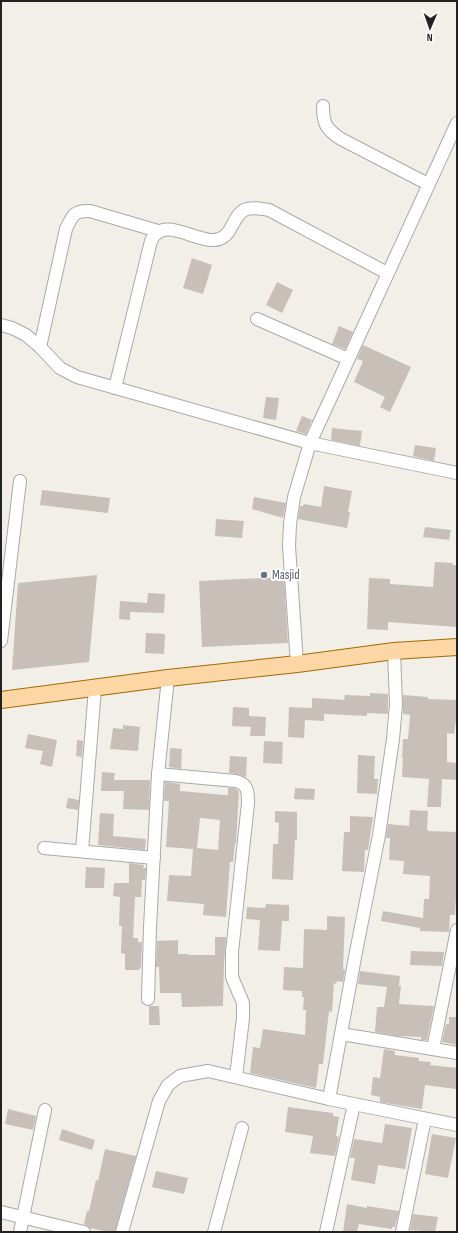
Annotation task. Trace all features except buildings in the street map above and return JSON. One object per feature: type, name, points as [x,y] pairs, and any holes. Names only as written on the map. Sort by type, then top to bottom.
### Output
[{"type":"main road","points":[[1,700],[394,651],[457,647]]},
{"type":"main road","points":[[438,648],[457,657]]},
{"type":"street","points":[[323,106],[323,119],[332,133],[428,184]]},
{"type":"street","points":[[297,664],[289,546],[290,524],[294,497],[310,443],[457,123]]},
{"type":"street","points":[[115,388],[151,241],[154,235],[163,229],[173,230],[211,241],[218,240],[227,234],[241,212],[246,209],[256,208],[269,210],[388,273]]},
{"type":"street","points":[[40,347],[66,229],[75,213],[80,211],[90,211],[158,232]]},
{"type":"street","points":[[257,318],[348,359]]},
{"type":"street","points":[[1,324],[26,334],[60,368],[77,378],[310,443],[457,473]]},
{"type":"street","points":[[1,641],[20,482]]},
{"type":"street","points":[[329,1099],[379,835],[393,739],[396,705],[394,651]]},
{"type":"street","points":[[148,999],[158,774],[168,678]]},
{"type":"street","points":[[82,851],[94,688]]},
{"type":"street","points":[[158,774],[236,781],[246,786],[248,791],[241,874],[232,952],[232,977],[243,1003],[243,1018],[236,1077]]},
{"type":"street","points":[[44,848],[154,858]]},
{"type":"street","points":[[433,1049],[457,930]]},
{"type":"street","points":[[341,1034],[457,1053]]},
{"type":"street","points":[[122,1232],[159,1101],[168,1085],[180,1076],[208,1071],[329,1099],[457,1125]]},
{"type":"street","points":[[326,1232],[354,1104]]},
{"type":"street","points":[[20,1232],[45,1110]]},
{"type":"street","points":[[402,1232],[425,1119]]},
{"type":"street","points":[[214,1232],[242,1128]]},
{"type":"street","points":[[1,1212],[80,1232]]},
{"type":"place","name":"Masjid","points":[[264,575]]}]
